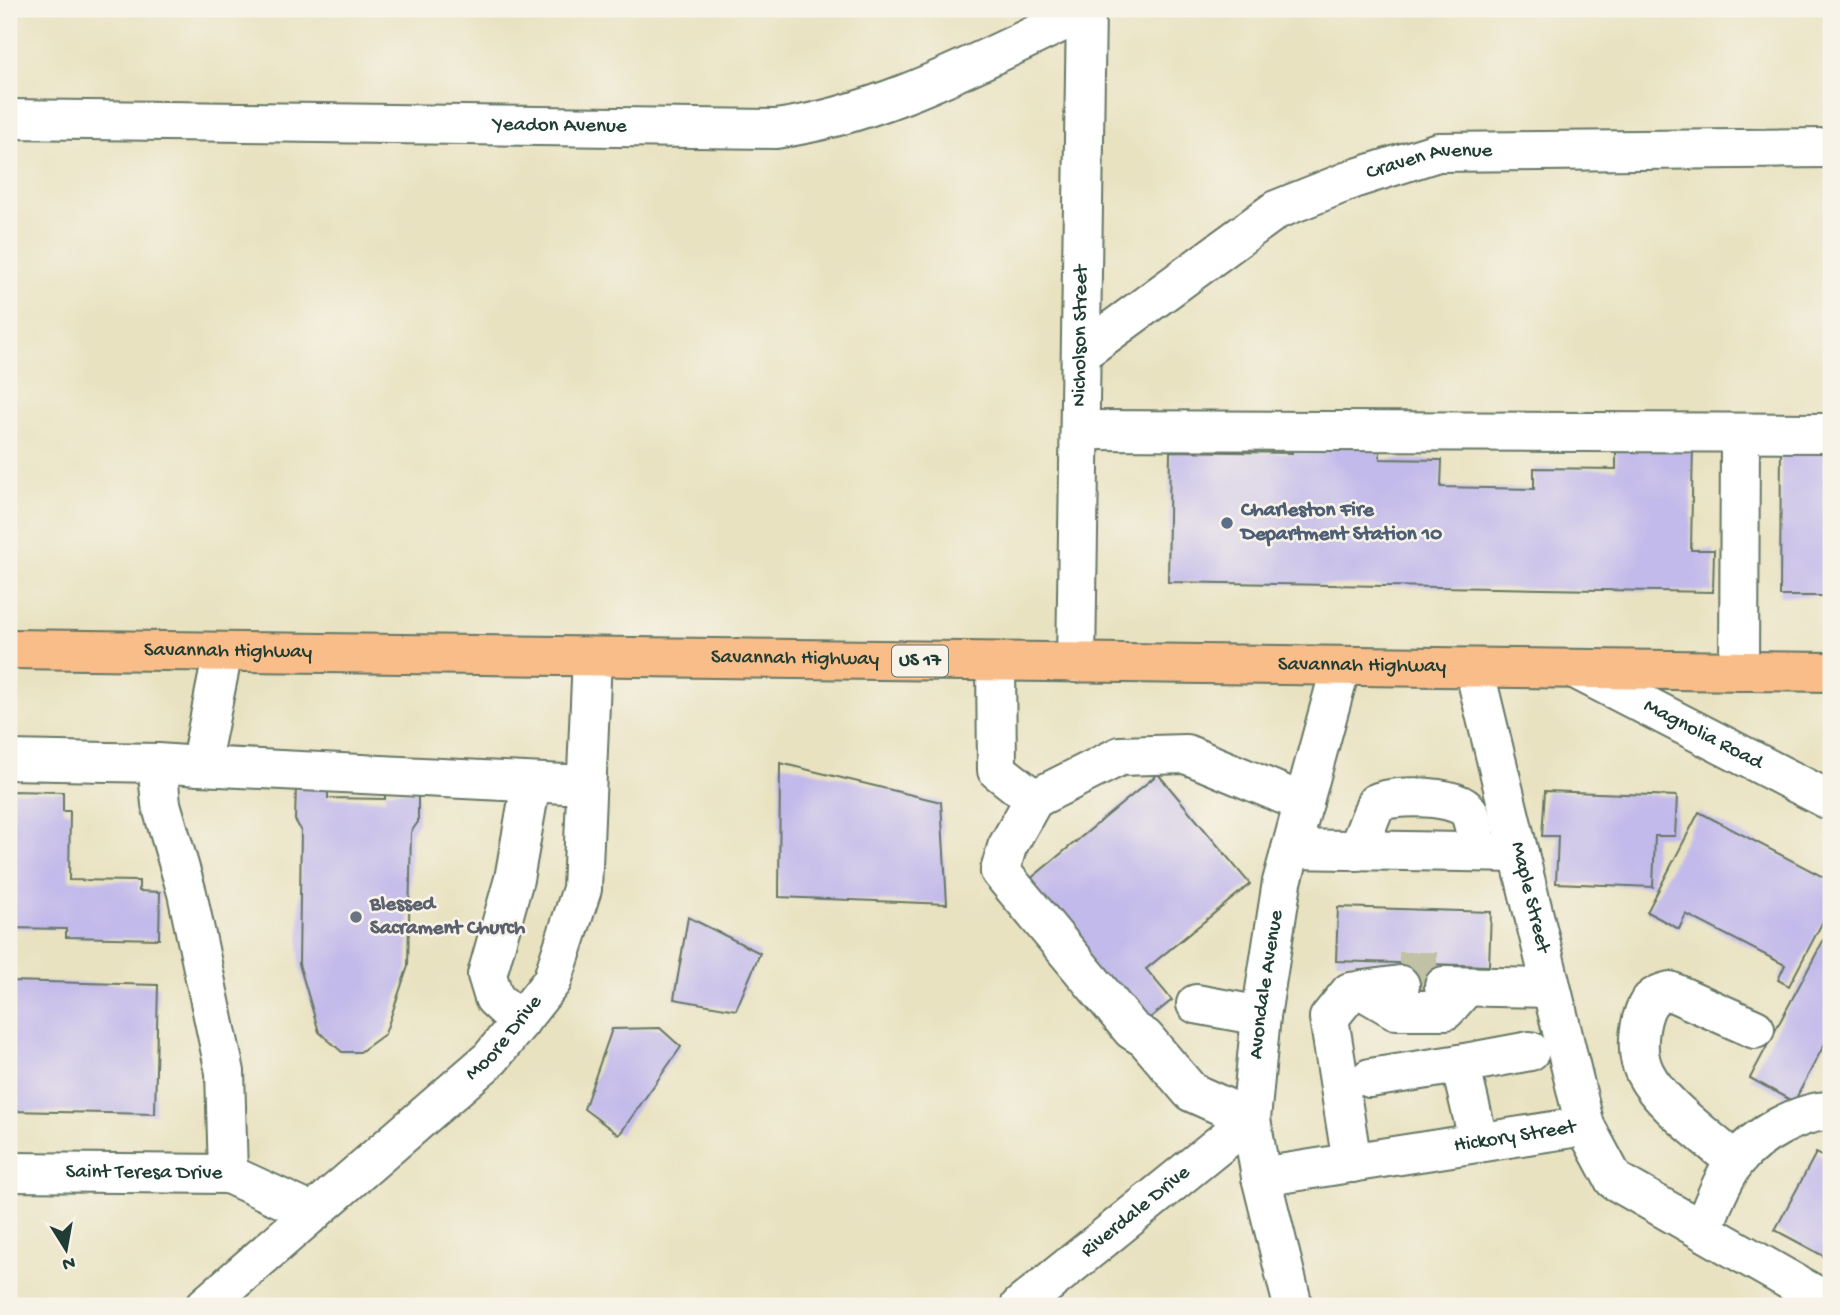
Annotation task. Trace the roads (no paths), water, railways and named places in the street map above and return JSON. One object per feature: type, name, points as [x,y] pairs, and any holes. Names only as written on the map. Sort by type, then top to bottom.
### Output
[{"type":"highway","name":"Savannah Highway","points":[[9,649],[1831,672]]},
{"type":"street","name":"Yeadon Avenue","points":[[9,118],[776,129],[822,122],[878,105],[1086,10]]},
{"type":"street","name":"Nicholson Street","points":[[1076,663],[1086,10]]},
{"type":"street","name":"Craven Avenue","points":[[1081,352],[1276,210],[1356,178],[1438,152],[1831,148]]},
{"type":"street","points":[[1080,430],[1831,433]]},
{"type":"street","points":[[1739,671],[1740,433]]},
{"type":"street","points":[[200,766],[223,652]]},
{"type":"street","name":"Moore Drive","points":[[205,1306],[491,1058],[552,981],[582,889],[592,657]]},
{"type":"street","points":[[996,662],[997,770],[1034,799]]},
{"type":"street","name":"Avondale Avenue","points":[[1293,1306],[1261,1177],[1251,1119],[1261,1017],[1282,882],[1341,666]]},
{"type":"street","name":"Maple Street","points":[[1474,668],[1585,1126]]},
{"type":"street","name":"Magnolia Road","points":[[1575,669],[1831,801]]},
{"type":"street","points":[[1251,1119],[1191,1092],[1145,1038],[1132,1030],[1000,871],[1007,848],[1034,799],[1120,756],[1186,754],[1304,803]]},
{"type":"street","points":[[9,760],[157,763],[586,785]]},
{"type":"street","points":[[157,763],[161,804],[187,892],[225,1072],[228,1174]]},
{"type":"street","points":[[520,1022],[494,998],[486,975],[514,878],[531,783]]},
{"type":"street","points":[[1357,851],[1376,803],[1388,797],[1457,801],[1470,812],[1478,852]]},
{"type":"street","points":[[1291,849],[1519,853]]},
{"type":"street","points":[[1352,1163],[1329,1018],[1350,992],[1400,978]]},
{"type":"street","points":[[1362,990],[1396,1010],[1446,1010],[1451,981],[1551,988]]},
{"type":"street","points":[[1735,1162],[1666,1099],[1645,1073],[1639,1053],[1640,1029],[1646,1004],[1655,994],[1670,991],[1755,1029]]},
{"type":"street","points":[[1196,1004],[1261,1017]]},
{"type":"street","points":[[1370,1078],[1530,1051]]},
{"type":"street","points":[[1460,1064],[1479,1143]]},
{"type":"street","points":[[1702,1230],[1735,1162],[1776,1129],[1823,1111]]},
{"type":"street","name":"Riverdale Drive","points":[[1020,1306],[1251,1119]]},
{"type":"street","name":"Hickory Street","points":[[1261,1177],[1585,1126],[1614,1180],[1831,1304]]},
{"type":"street","name":"Saint Teresa Drive","points":[[9,1172],[228,1174],[313,1213]]},
{"type":"tunnel","points":[[1399,971],[1444,971]]},
{"type":"place","name":"Charleston Fire Department Station 10","points":[[1227,523]]},
{"type":"place","name":"Blessed Sacrament Church","points":[[356,917]]}]
